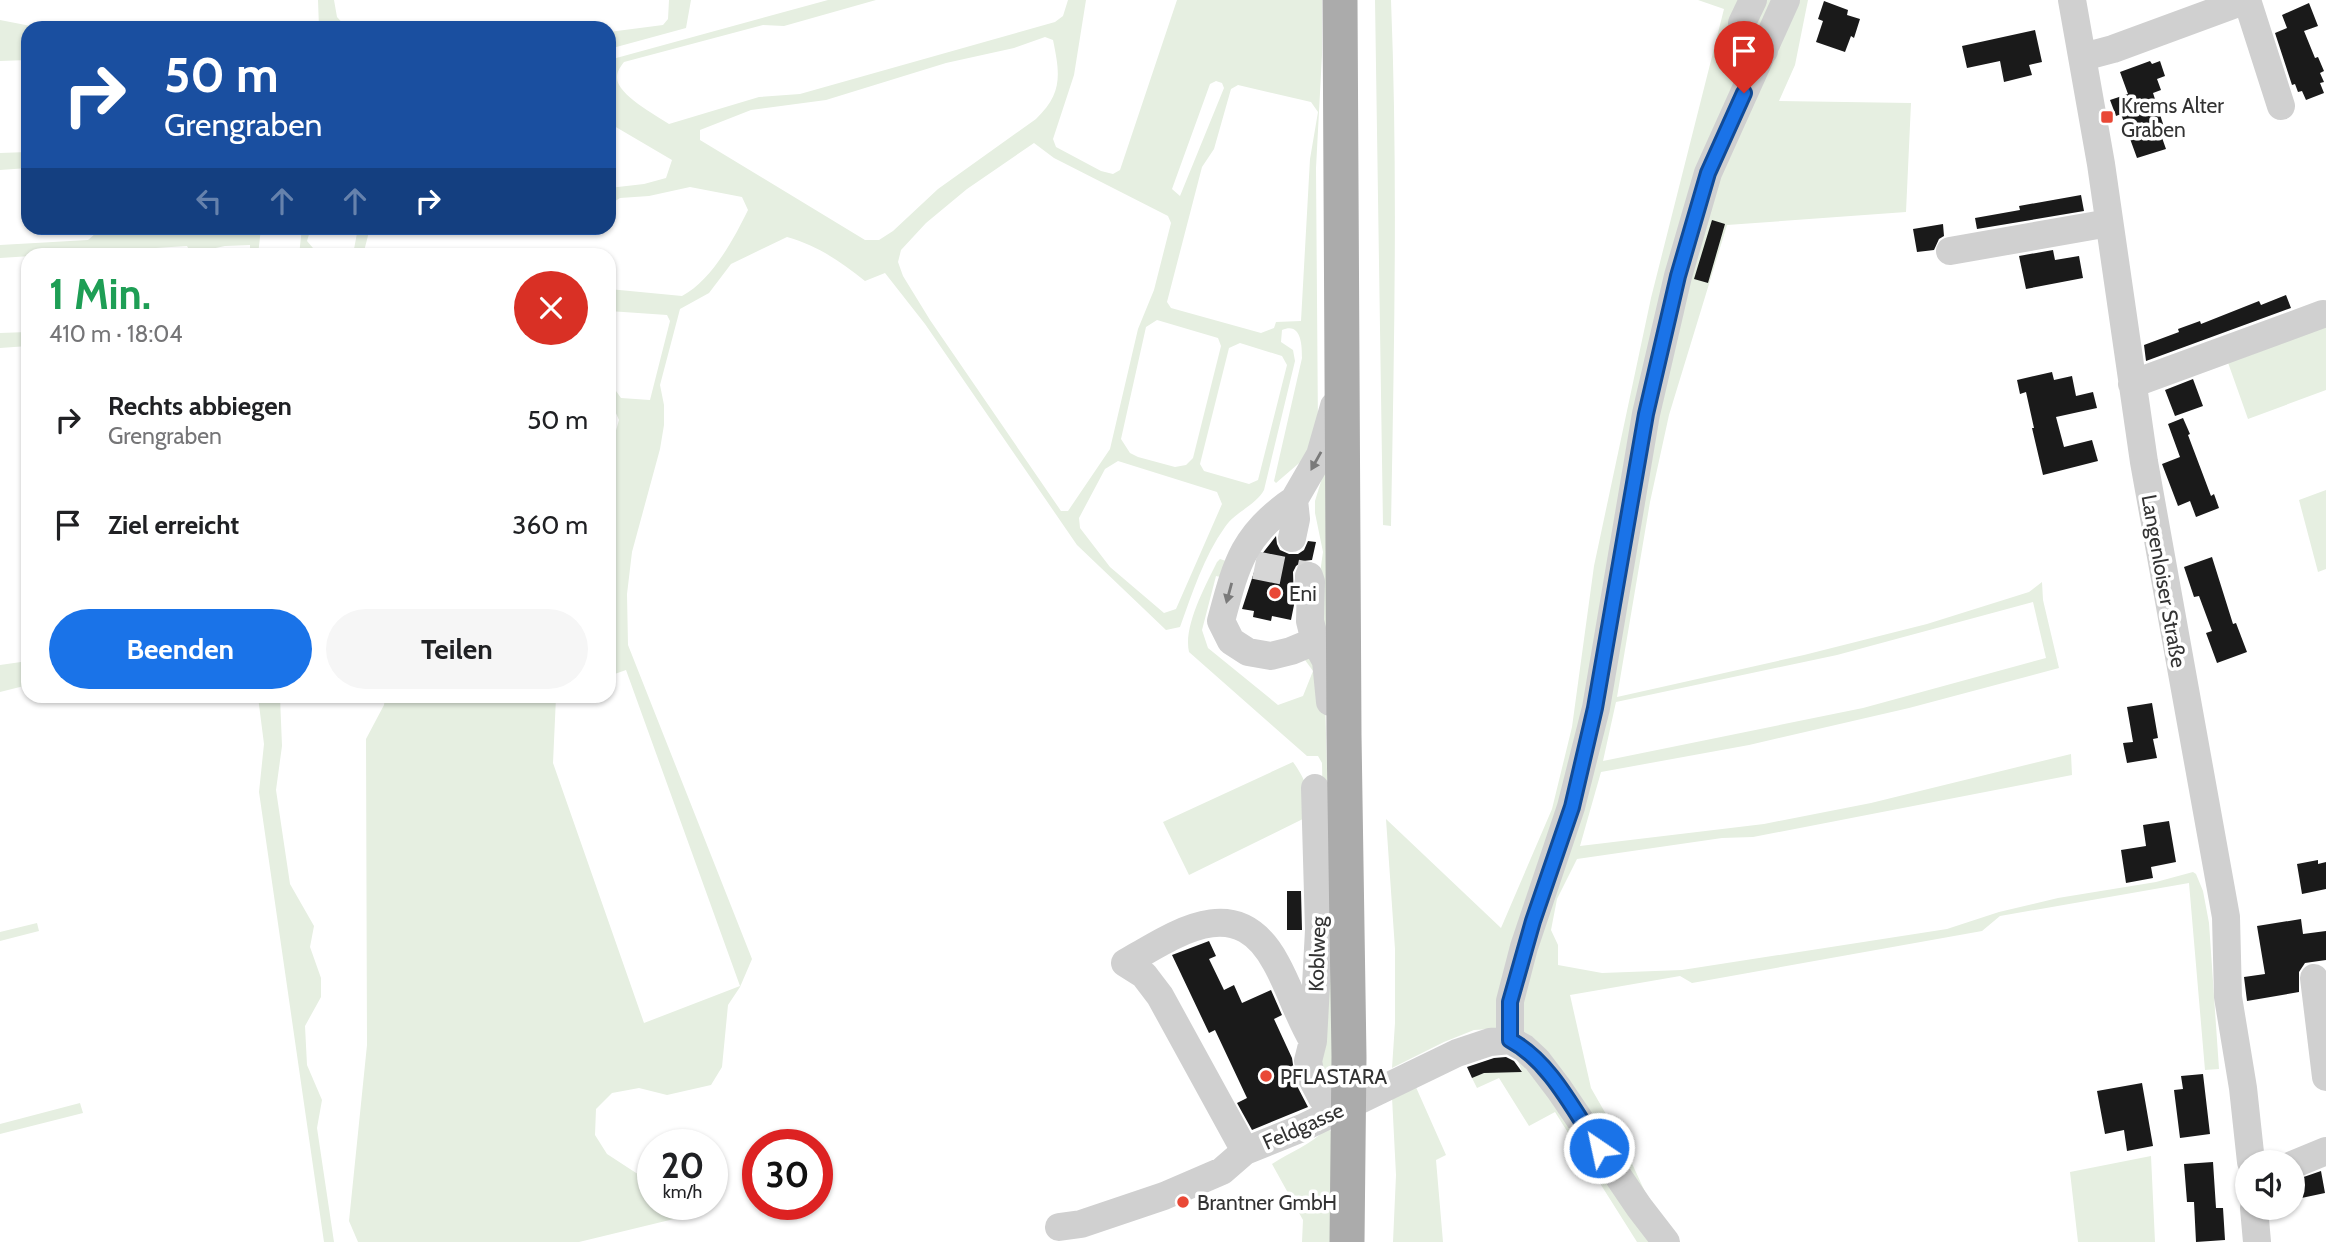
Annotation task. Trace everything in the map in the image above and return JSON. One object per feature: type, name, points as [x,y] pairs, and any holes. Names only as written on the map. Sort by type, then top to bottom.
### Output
[{"type":"main road","points":[[1340,0],[1344,735],[1358,1053]]},
{"type":"main road","points":[[1347,1242],[1350,1131],[1358,1053],[1359,0]]},
{"type":"main road","points":[[1350,1131],[1365,1242]]},
{"type":"street","points":[[1753,0],[1742,23],[1747,40],[1763,51]]},
{"type":"street","points":[[1666,1242],[1537,1060],[1510,1040],[1510,1002],[1533,921],[1572,807],[1595,708],[1646,414],[1678,276],[1708,173],[1786,0]]},
{"type":"street","name":"Langenloiser Straße","points":[[2072,0],[2109,223],[2152,513],[2226,917],[2228,998],[2243,1088],[2249,1150]]},
{"type":"street","points":[[2083,57],[2113,49],[2246,0],[2281,106]]},
{"type":"street","points":[[1950,251],[2109,223]]},
{"type":"street","points":[[2132,384],[2323,314]]},
{"type":"street","points":[[1315,641],[1291,652],[1271,656],[1248,652],[1231,641],[1221,621],[1247,561],[1248,543],[1272,515],[1294,500],[1325,443],[1342,373]]},
{"type":"street","points":[[1292,538],[1296,519],[1294,500]]},
{"type":"street","points":[[1309,576],[1310,621],[1315,641],[1326,661],[1330,701],[1344,735]]},
{"type":"street","name":"Koblweg","points":[[1315,788],[1319,930],[1313,1041],[1308,1061],[1311,1077],[1322,1098],[1350,1131]]},
{"type":"street","points":[[1245,1151],[1160,996],[1144,975],[1125,963],[1195,927],[1222,920],[1246,929],[1264,944],[1277,963],[1313,1041]]},
{"type":"street","points":[[2314,978],[2326,1077]]},
{"type":"street","name":"Feldgasse","points":[[1059,1227],[1081,1224],[1164,1196],[1222,1171],[1245,1151],[1350,1131],[1457,1053],[1490,1042],[1510,1040]]},
{"type":"street","points":[[2305,1160],[2326,1151]]},
{"type":"street","points":[[2255,1220],[2257,1242]]},
{"type":"shaded area","points":[[318,0],[334,0],[337,17],[341,21],[319,21]]},
{"type":"shaded area","points":[[669,0],[691,0],[686,28],[616,47],[616,31],[663,25],[668,19]]},
{"type":"shaded area","points":[[828,0],[876,0],[784,26],[763,25],[624,62],[618,71],[618,84],[638,104],[669,124],[759,97],[800,94],[1055,22],[1063,16],[1068,0],[1086,0],[1074,75],[1053,139],[1056,147],[1101,171],[1113,174],[1120,170],[1177,0],[1322,0],[1322,55],[1316,168],[1318,431],[1305,458],[1276,483],[1274,481],[1302,358],[1299,336],[1293,329],[1288,328],[1282,330],[1281,342],[1293,350],[1295,361],[1264,490],[1225,527],[1205,563],[1180,627],[1166,630],[1077,545],[925,324],[885,273],[865,281],[828,255],[787,237],[731,264],[709,293],[680,309],[660,385],[664,425],[660,449],[632,552],[627,594],[628,645],[752,959],[740,987],[728,1005],[722,1067],[711,1085],[667,1095],[639,1088],[612,1093],[596,1109],[595,1135],[607,1154],[637,1174],[637,1220],[670,1220],[579,1242],[358,1242],[349,1221],[367,1045],[366,739],[384,703],[556,703],[553,763],[644,1023],[740,986],[626,670],[616,674],[616,430],[619,420],[616,413],[616,391],[621,398],[650,400],[670,321],[667,315],[616,311],[616,290],[682,296],[712,270],[729,246],[748,210],[742,197],[690,187],[616,201],[616,187],[666,178],[672,160],[616,127],[616,58]],"holes":[[[1045,37],[1053,40],[1057,82],[1055,92],[1045,110],[938,189],[893,231],[879,240],[865,240],[700,140],[700,130],[751,110],[826,100],[946,63],[1014,48]],[[1216,81],[1222,83],[1224,88],[1180,196],[1172,189],[1210,84]],[[1238,85],[1311,102],[1318,112],[1310,159],[1301,321],[1276,322],[1274,328],[1261,333],[1171,308],[1167,302],[1202,167],[1214,149],[1231,89]],[[1034,143],[1054,158],[1168,216],[1171,223],[1154,290],[1138,329],[1110,449],[1068,511],[1061,511],[930,320],[903,276],[898,262],[901,250],[926,223],[967,189]],[[1157,320],[1218,338],[1221,346],[1193,458],[1186,465],[1175,467],[1130,453],[1121,439],[1146,327]],[[1240,343],[1282,356],[1287,365],[1258,480],[1249,484],[1204,471],[1200,464],[1229,348]],[[1118,461],[1217,492],[1222,504],[1176,609],[1164,613],[1110,567],[1080,528],[1079,518],[1105,469]]]},
{"type":"shaded area","points":[[1375,0],[1391,0],[1395,263],[1391,526],[1383,525]]},
{"type":"shaded area","points":[[1698,0],[1808,0],[1795,65],[1779,101],[1911,103],[1906,212],[1727,225],[1669,415],[1650,502],[1617,697],[1927,624],[2029,592],[2042,582],[2043,600],[2059,668],[1909,708],[1749,745],[1601,772],[1580,846],[1764,824],[1871,803],[2071,754],[2072,775],[1753,837],[1722,838],[1577,859],[1557,899],[1551,930],[1558,945],[1558,965],[1602,973],[1682,970],[1947,929],[1999,912],[2058,898],[2156,882],[2193,872],[2203,891],[2209,923],[2219,1069],[2205,1070],[2189,883],[2000,916],[1982,931],[1692,983],[1680,976],[1570,995],[1591,1088],[1623,1144],[1652,1207],[1565,1084],[1490,1029],[1474,1030],[1392,1068],[1395,949],[1386,819],[1501,928],[1552,809],[1572,727],[1594,566],[1651,298],[1724,9]],"holes":[[[2033,602],[2046,658],[1863,708],[1603,761],[1616,702],[1837,655]]]},
{"type":"shaded area","points":[[0,20],[21,24],[21,60],[0,61]]},
{"type":"shaded area","points":[[21,152],[21,168],[0,170],[0,153]]},
{"type":"shaded area","points":[[94,235],[260,235],[259,248],[250,248],[250,245],[216,248],[21,248],[21,257],[0,258],[0,245],[88,240]]},
{"type":"shaded area","points":[[301,235],[309,235],[307,241],[313,248],[300,248]]},
{"type":"shaded area","points":[[357,235],[368,235],[365,248],[354,248]]},
{"type":"shaded area","points":[[2326,319],[2326,390],[2248,419],[2226,357]]},
{"type":"shaded area","points":[[21,332],[21,346],[0,348],[0,333]]},
{"type":"shaded area","points":[[1326,465],[1331,635],[1318,619],[1323,552],[1315,501]]},
{"type":"shaded area","points":[[2326,490],[2326,569],[2318,572],[2299,500]]},
{"type":"shaded area","points":[[1220,559],[1226,561],[1224,578],[1216,576],[1202,630],[1208,648],[1278,705],[1303,696],[1313,671],[1305,660],[1310,657],[1325,698],[1336,1096],[1317,1075],[1325,929],[1322,763],[1318,756],[1307,756],[1189,652],[1192,618]]},
{"type":"shaded area","points":[[21,662],[21,687],[0,692],[0,665]]},
{"type":"shaded area","points":[[259,703],[280,703],[282,746],[276,790],[290,884],[314,926],[310,947],[321,978],[321,997],[305,1026],[307,1065],[322,1100],[317,1128],[334,1242],[324,1242],[259,792],[264,744]]},
{"type":"shaded area","points":[[1293,762],[1307,787],[1311,815],[1189,875],[1163,822]]},
{"type":"shaded area","points":[[37,923],[39,931],[0,941],[0,932]]},
{"type":"shaded area","points":[[1517,1058],[1533,1067],[1650,1242],[1637,1242],[1555,1112],[1529,1126],[1499,1078],[1477,1088],[1472,1078],[1494,1068],[1496,1072],[1522,1072]]},
{"type":"shaded area","points":[[1415,1085],[1446,1155],[1436,1160],[1443,1242],[1393,1242],[1396,1175],[1392,1097]]},
{"type":"shaded area","points":[[80,1103],[83,1113],[0,1134],[0,1124]]},
{"type":"shaded area","points":[[1325,1130],[1330,1130],[1337,1143],[1334,1242],[1302,1242],[1303,1220],[1272,1164]]},
{"type":"shaded area","points":[[2151,1156],[2155,1242],[2078,1242],[2070,1172]]},
{"type":"building","points":[[1824,1],[1848,10],[1847,15],[1860,19],[1854,38],[1851,36],[1845,52],[1816,42],[1823,21],[1818,19]]},
{"type":"building","points":[[2309,3],[2318,26],[2304,31],[2315,58],[2318,57],[2324,71],[2320,73],[2324,82],[2320,83],[2324,93],[2306,100],[2302,91],[2298,92],[2295,84],[2292,85],[2275,33],[2287,28],[2282,15]]},
{"type":"building","points":[[2035,30],[2042,62],[2029,65],[2032,75],[2004,82],[2000,61],[1967,68],[1962,46]]},
{"type":"building","points":[[2150,61],[2152,64],[2160,61],[2165,76],[2157,79],[2161,90],[2153,93],[2165,130],[2160,132],[2166,149],[2137,158],[2121,114],[2116,116],[2110,100],[2128,94],[2120,72]]},
{"type":"building","points":[[2081,195],[2084,211],[1977,229],[1975,218],[2020,210],[2019,206]]},
{"type":"building","points":[[1712,220],[1725,224],[1708,283],[1694,279]]},
{"type":"building","points":[[1943,224],[1944,236],[1939,239],[1934,250],[1917,252],[1913,229]]},
{"type":"building","points":[[2053,250],[2055,260],[2079,256],[2083,278],[2026,289],[2019,256]]},
{"type":"building","points":[[2286,295],[2291,308],[2146,361],[2144,345],[2200,321],[2201,324],[2259,301],[2261,305]]},
{"type":"building","points":[[2052,372],[2054,380],[2072,376],[2076,396],[2093,392],[2097,408],[2056,417],[2064,447],[2092,440],[2098,461],[2043,475],[2026,392],[2020,394],[2017,380]]},
{"type":"building","points":[[2193,379],[2203,406],[2175,416],[2165,390]]},
{"type":"building","points":[[2183,418],[2211,496],[2214,494],[2219,508],[2196,517],[2190,501],[2178,506],[2162,464],[2180,457],[2168,424]]},
{"type":"building","points":[[1276,536],[1280,550],[1289,554],[1298,554],[1304,550],[1308,541],[1316,542],[1312,560],[1303,561],[1293,572],[1294,605],[1291,620],[1272,616],[1271,621],[1253,617],[1254,611],[1242,609],[1257,563],[1261,561],[1262,554]]},
{"type":"building","points":[[2212,557],[2233,624],[2236,623],[2247,652],[2217,663],[2206,633],[2212,631],[2199,596],[2194,597],[2184,567]]},
{"type":"building","points":[[2152,703],[2158,738],[2153,739],[2157,758],[2127,763],[2123,743],[2133,742],[2127,707]]},
{"type":"building","points":[[2169,821],[2176,862],[2151,867],[2153,878],[2126,883],[2121,850],[2146,846],[2143,825]]},
{"type":"building","points":[[2318,860],[2318,864],[2326,862],[2326,889],[2302,894],[2297,864]]},
{"type":"building","points":[[1287,891],[1301,891],[1302,930],[1287,930]]},
{"type":"building","points":[[2301,919],[2303,934],[2326,931],[2326,960],[2305,963],[2299,972],[2299,992],[2247,1001],[2244,977],[2265,974],[2257,926]]},
{"type":"building","points":[[1209,941],[1216,956],[1209,959],[1224,990],[1234,985],[1242,1003],[1271,990],[1282,1015],[1274,1019],[1292,1058],[1296,1084],[1308,1107],[1252,1130],[1237,1103],[1247,1098],[1215,1030],[1209,1033],[1172,955]]},
{"type":"building","points":[[1506,1057],[1514,1061],[1522,1072],[1484,1073],[1472,1078],[1467,1067],[1494,1058]]},
{"type":"building","points":[[2203,1074],[2210,1134],[2180,1138],[2174,1090],[2183,1089],[2181,1076]]},
{"type":"building","points":[[2142,1083],[2153,1146],[2127,1151],[2124,1130],[2105,1134],[2097,1091]]},
{"type":"building","points":[[2213,1162],[2216,1208],[2223,1208],[2225,1240],[2196,1242],[2194,1202],[2187,1202],[2184,1164]]},
{"type":"building","points":[[2321,1171],[2325,1193],[2305,1197],[2305,1177]]},
{"type":"tunnel","points":[[1255,565],[1309,576]]},
{"type":"place","name":"Krems Alter Graben","points":[[2107,117]]},
{"type":"place","name":"Eni","points":[[1275,593]]},
{"type":"place","name":"PFLASTARA","points":[[1266,1076]]},
{"type":"place","name":"Brantner GmbH","points":[[1183,1202]]},
{"type":"route","points":[[1599,1148],[1537,1060],[1510,1040],[1510,1002],[1524,947],[1572,807],[1595,708],[1646,414],[1678,276],[1708,173],[1744,93]]}]
